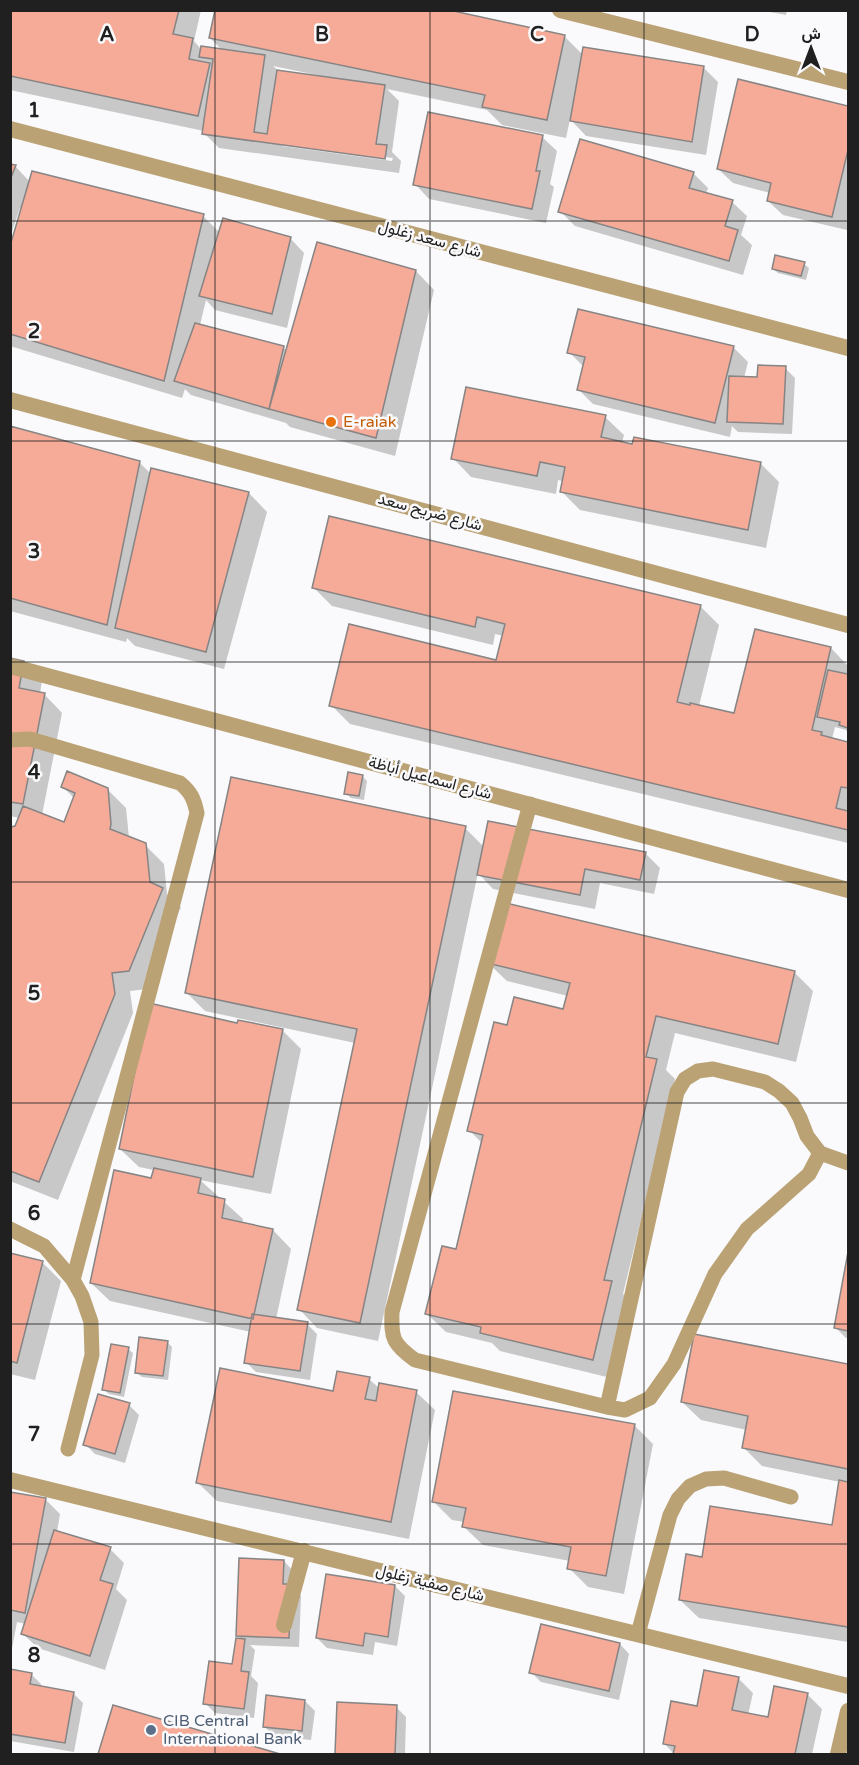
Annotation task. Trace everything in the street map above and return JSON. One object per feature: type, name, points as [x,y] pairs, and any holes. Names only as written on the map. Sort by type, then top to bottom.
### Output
[{"type":"street","points":[[560,10],[849,82]]},
{"type":"street","name":"شارع سعد زغلول","points":[[10,129],[849,348]]},
{"type":"street","name":"شارع ضريح سعد","points":[[10,400],[849,625]]},
{"type":"street","name":"شارع اسماعيل أباظة","points":[[10,666],[849,890]]},
{"type":"street","name":"شارع صفية زغلول","points":[[10,1480],[849,1686]]},
{"type":"street","points":[[284,1625],[304,1551]]},
{"type":"street","points":[[838,1755],[849,1711]]},
{"type":"lane","points":[[10,740],[30,739],[180,783],[189,790],[194,798],[197,813],[73,1280]]},
{"type":"lane","points":[[530,804],[392,1312],[391,1332],[400,1349],[415,1360],[625,1410],[650,1398],[674,1364],[715,1274],[747,1229],[809,1174],[820,1153]]},
{"type":"lane","points":[[607,1407],[677,1092],[685,1079],[698,1071],[713,1069],[765,1082],[792,1103],[807,1136],[820,1153],[849,1163]]},
{"type":"lane","points":[[10,1229],[44,1246],[73,1280],[82,1296],[91,1322],[92,1355],[69,1449]]},
{"type":"lane","points":[[638,1634],[670,1515],[678,1499],[690,1486],[706,1479],[724,1478],[791,1497]]},
{"type":"building","points":[[10,10],[179,10],[173,34],[193,38],[189,59],[210,63],[198,116],[10,76]]},
{"type":"building","points":[[215,10],[449,10],[565,35],[547,120],[482,107],[485,95],[209,38]]},
{"type":"building","points":[[201,46],[265,55],[254,132],[267,134],[277,70],[385,85],[376,144],[387,145],[385,159],[202,134],[213,59],[199,57]]},
{"type":"building","points":[[583,47],[704,66],[692,142],[570,121]]},
{"type":"building","points":[[738,79],[848,106],[848,150],[832,217],[767,201],[771,183],[717,169]]},
{"type":"building","points":[[428,112],[543,135],[536,171],[540,171],[532,209],[413,185]]},
{"type":"building","points":[[580,139],[694,172],[689,188],[733,200],[725,226],[738,230],[729,261],[558,212]]},
{"type":"building","points":[[10,164],[16,165],[10,180]]},
{"type":"building","points":[[32,171],[204,214],[164,381],[10,334],[10,246]]},
{"type":"building","points":[[223,218],[291,237],[272,314],[199,296]]},
{"type":"building","points":[[317,242],[416,270],[376,438],[269,409]]},
{"type":"building","points":[[775,255],[805,262],[801,276],[772,269]]},
{"type":"building","points":[[578,309],[734,346],[715,423],[577,390],[585,357],[567,353]]},
{"type":"building","points":[[195,323],[284,346],[269,409],[174,381]]},
{"type":"building","points":[[758,365],[786,366],[783,424],[727,422],[729,376],[757,377]]},
{"type":"building","points":[[466,387],[606,415],[601,437],[632,444],[634,437],[761,462],[748,530],[560,492],[565,467],[540,462],[537,476],[451,459]]},
{"type":"building","points":[[10,426],[140,461],[107,625],[10,598]]},
{"type":"building","points":[[151,468],[249,492],[206,652],[115,628]]},
{"type":"building","points":[[329,516],[701,605],[677,702],[734,713],[755,629],[831,647],[812,730],[822,732],[821,735],[848,742],[848,788],[841,787],[836,808],[848,811],[848,830],[329,706],[349,624],[496,660],[505,624],[477,617],[475,627],[312,588]]},
{"type":"building","points":[[10,658],[24,661],[19,688],[45,693],[23,804],[10,802]]},
{"type":"building","points":[[828,670],[848,674],[848,728],[839,725],[840,722],[817,717]]},
{"type":"building","points":[[67,771],[108,788],[110,829],[146,843],[150,882],[163,888],[129,971],[112,973],[115,994],[39,1182],[10,1171],[10,827],[15,826],[23,806],[64,822],[75,793],[61,787]]},
{"type":"building","points":[[348,772],[363,775],[359,796],[344,794]]},
{"type":"building","points":[[231,777],[466,826],[360,1323],[297,1310],[357,1029],[185,993]]},
{"type":"building","points":[[488,821],[646,852],[640,880],[585,869],[580,895],[477,875]]},
{"type":"building","points":[[502,902],[795,971],[778,1044],[656,1016],[646,1057],[657,1059],[604,1280],[612,1281],[593,1360],[480,1333],[481,1327],[425,1314],[442,1246],[456,1249],[483,1135],[467,1131],[494,1022],[507,1025],[514,997],[563,1009],[570,983],[487,963]]},
{"type":"building","points":[[149,1003],[237,1023],[238,1020],[283,1029],[253,1177],[119,1149]]},
{"type":"building","points":[[154,1168],[201,1178],[198,1193],[225,1199],[222,1218],[273,1229],[253,1319],[90,1283],[114,1170],[151,1178]]},
{"type":"building","points":[[848,1252],[848,1331],[834,1328]]},
{"type":"building","points":[[10,1253],[43,1261],[17,1363],[10,1361]]},
{"type":"building","points":[[252,1314],[308,1322],[300,1371],[244,1363]]},
{"type":"building","points":[[694,1334],[848,1364],[848,1469],[742,1448],[748,1416],[681,1402]]},
{"type":"building","points":[[139,1337],[168,1341],[163,1376],[135,1373]]},
{"type":"building","points":[[111,1344],[129,1347],[120,1393],[102,1390]]},
{"type":"building","points":[[220,1368],[333,1391],[337,1371],[370,1377],[365,1399],[376,1401],[379,1383],[417,1390],[391,1522],[196,1483]]},
{"type":"building","points":[[453,1391],[635,1424],[606,1576],[567,1569],[571,1547],[462,1527],[466,1508],[432,1502]]},
{"type":"building","points":[[98,1394],[130,1403],[115,1454],[83,1445]]},
{"type":"building","points":[[839,1480],[848,1482],[848,1627],[679,1600],[686,1554],[702,1557],[710,1506],[832,1525]]},
{"type":"building","points":[[10,1492],[46,1498],[25,1613],[10,1610]]},
{"type":"building","points":[[54,1530],[111,1547],[100,1580],[113,1584],[90,1656],[21,1634]]},
{"type":"building","points":[[239,1558],[284,1560],[283,1584],[291,1584],[289,1638],[236,1636]]},
{"type":"building","points":[[326,1574],[395,1585],[388,1637],[365,1633],[363,1646],[316,1638]]},
{"type":"building","points":[[541,1624],[620,1643],[609,1691],[529,1673]]},
{"type":"building","points":[[236,1638],[245,1639],[241,1671],[249,1672],[244,1709],[203,1704],[209,1661],[232,1664]]},
{"type":"building","points":[[10,1669],[32,1673],[30,1684],[74,1692],[65,1743],[10,1734]]},
{"type":"building","points":[[704,1670],[739,1677],[732,1710],[768,1717],[774,1686],[808,1693],[795,1754],[673,1754],[675,1746],[663,1744],[671,1701],[697,1706]]},
{"type":"building","points":[[266,1695],[305,1700],[302,1731],[263,1727]]},
{"type":"building","points":[[337,1702],[397,1705],[395,1754],[335,1754]]},
{"type":"building","name":"CIB Central International Bank","points":[[113,1705],[280,1754],[98,1754]]},
{"type":"place","name":"E-raiak","points":[[331,422]]},
{"type":"place","name":"CIB Central International Bank","points":[[151,1730]]}]
